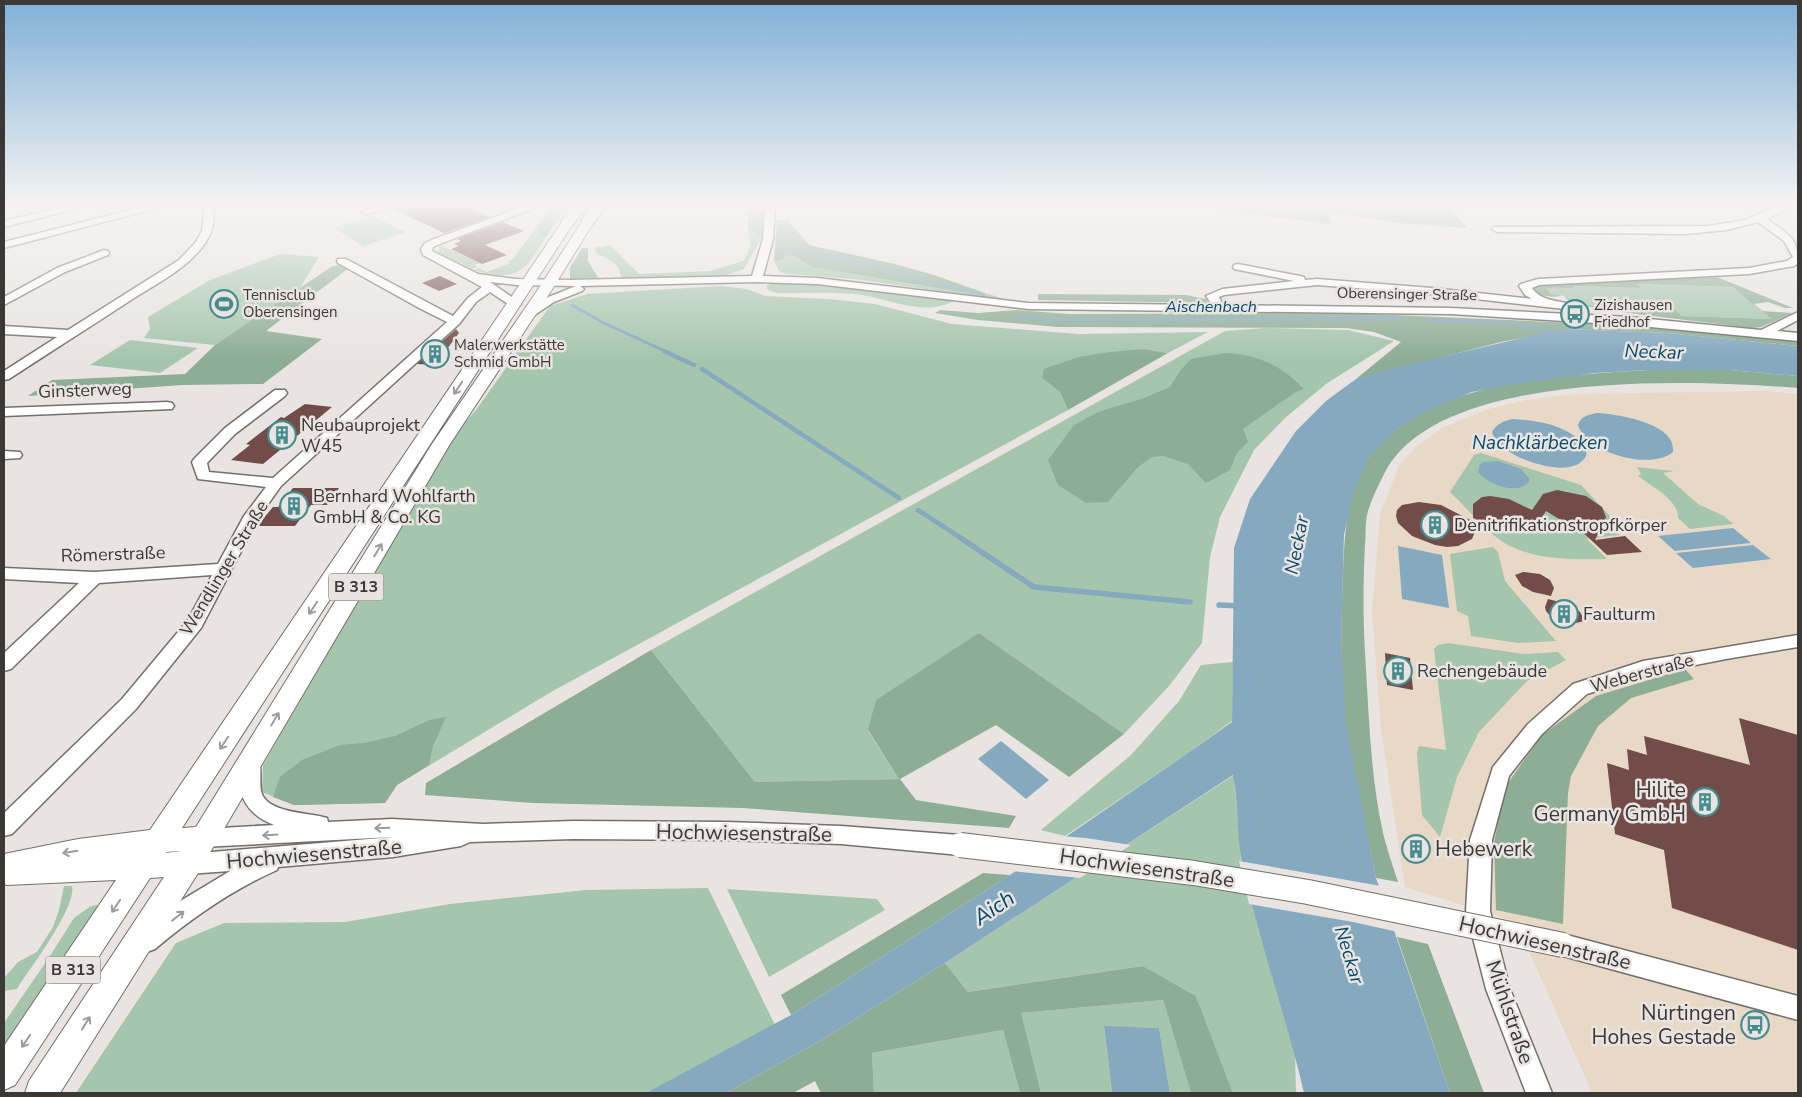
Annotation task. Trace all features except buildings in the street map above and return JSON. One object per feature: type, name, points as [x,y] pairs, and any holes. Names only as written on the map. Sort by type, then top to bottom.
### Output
[{"type":"main road","name":"B 313","points":[[41,1093],[188,864],[441,444],[545,257]]},
{"type":"main road","name":"B 313","points":[[4,1074],[524,298],[547,286],[565,257]]},
{"type":"main road","points":[[4,866],[36,858],[118,844],[203,838]]},
{"type":"main road","name":"Hochwiesenstraße","points":[[144,866],[188,864]]},
{"type":"main road","points":[[4,873],[144,866]]},
{"type":"street","points":[[4,302],[61,270],[93,257]]},
{"type":"street","points":[[4,376],[72,334],[188,257]]},
{"type":"street","points":[[434,257],[524,298],[550,300],[578,289]]},
{"type":"street","points":[[756,279],[763,257]]},
{"type":"street","points":[[1549,304],[1529,292],[1525,286],[1538,282],[1749,271],[1790,264],[1798,257]]},
{"type":"street","points":[[342,262],[455,321]]},
{"type":"street","points":[[491,283],[517,275],[542,262]]},
{"type":"street","points":[[1238,267],[1317,282],[1432,290],[1609,311],[1629,321]]},
{"type":"street","name":"Oberensinger Straße","points":[[547,286],[756,279],[849,283],[1028,306],[1417,310],[1629,321],[1798,336]]},
{"type":"street","name":"Oberensinger Straße","points":[[547,286],[578,289],[656,282]]},
{"type":"street","points":[[1219,308],[1212,296],[1222,292],[1317,282]]},
{"type":"street","points":[[491,283],[524,298]]},
{"type":"street","name":"Wendlinger Straße","points":[[4,827],[129,704],[195,624],[252,516],[276,483],[455,321],[472,300],[491,283]]},
{"type":"street","points":[[524,298],[547,286]]},
{"type":"street","points":[[1764,334],[1798,316]]},
{"type":"street","points":[[7,332],[72,334]]},
{"type":"street","points":[[276,483],[203,476],[199,462],[230,431],[280,393]]},
{"type":"street","name":"Ginsterweg","points":[[4,412],[168,406]]},
{"type":"street","name":"Römerstraße","points":[[4,573],[94,578],[224,570]]},
{"type":"street","points":[[4,664],[94,578]]},
{"type":"street","name":"Weberstraße","points":[[1481,840],[1500,773],[1535,729],[1580,689],[1643,668],[1726,652],[1798,641]]},
{"type":"street","points":[[250,761],[251,794],[259,807],[281,817],[309,824],[353,829]]},
{"type":"street","name":"Hochwiesenstraße","points":[[203,838],[392,828],[483,833],[573,830],[726,830],[841,835],[1086,858],[1204,875],[1384,907],[1563,945],[1798,1008]]},
{"type":"street","name":"Hochwiesenstraße","points":[[188,864],[282,858],[416,845],[483,833]]},
{"type":"street","name":"Mühlstraße","points":[[1481,840],[1478,910],[1498,989],[1539,1093]]},
{"type":"street","points":[[127,958],[208,894],[245,873],[282,858]]},
{"type":"shaded area","points":[[1767,391],[1798,394],[1798,1093],[1592,1093],[1516,922],[1405,887],[1381,730],[1372,611],[1380,514],[1400,464],[1418,445],[1442,428],[1485,410],[1526,400],[1575,394]]},
{"type":"green space","name":"Tennisclub Oberensingen","points":[[271,257],[319,257],[298,291],[215,345],[144,338],[150,329],[148,317],[210,280]]},
{"type":"green space","points":[[448,257],[467,257],[480,263],[474,265],[477,267],[472,269]]},
{"type":"green space","points":[[514,257],[532,257],[525,267],[518,272],[510,274],[488,274],[474,270],[479,268],[487,272],[510,263],[508,261]]},
{"type":"green space","points":[[576,257],[588,257],[588,261],[598,278],[570,279],[570,268]]},
{"type":"green space","points":[[603,257],[622,257],[639,274],[710,271],[744,261],[746,257],[751,257],[744,269],[727,275],[626,279],[621,277],[616,265]]},
{"type":"green space","points":[[774,257],[784,257],[783,259],[774,261]]},
{"type":"green space","points":[[784,257],[796,257],[812,267],[978,295],[985,293],[1011,301],[854,279],[786,274],[779,271],[774,261]]},
{"type":"green space","points":[[796,257],[864,257],[937,276],[985,293],[978,295],[812,267]]},
{"type":"green space","points":[[341,264],[349,268],[266,331],[322,339],[263,384],[182,385],[28,396],[52,380],[185,374],[215,345],[331,267]]},
{"type":"green space","points":[[1717,277],[1793,308],[1785,308],[1768,302],[1753,304],[1733,287],[1637,284],[1641,288],[1573,286],[1574,288],[1546,288],[1551,294],[1563,295],[1554,297],[1532,290],[1532,287],[1545,284]]},
{"type":"green space","points":[[773,283],[839,286],[953,301],[942,306],[930,308],[904,305],[855,294],[777,293],[768,290],[766,286]]},
{"type":"green space","points":[[1636,284],[1733,287],[1773,319],[1682,316],[1674,309],[1582,305],[1577,300],[1567,300],[1563,295],[1551,294],[1545,288],[1574,287],[1572,286],[1640,288]]},
{"type":"green space","points":[[721,286],[747,289],[765,296],[829,299],[875,304],[952,324],[1078,334],[1208,332],[1168,353],[1144,349],[1042,378],[1060,392],[1068,410],[551,692],[397,785],[385,803],[294,805],[262,792],[263,765],[454,435],[476,410],[550,306],[587,294]]},
{"type":"green space","points":[[1038,294],[1186,295],[1206,299],[1208,303],[1038,300]]},
{"type":"green space","points":[[1564,303],[1674,309],[1682,316],[1772,319],[1762,311],[1793,313],[1761,327],[1752,328]]},
{"type":"green space","points":[[940,310],[978,313],[1016,310],[1070,314],[1348,313],[1642,326],[1798,340],[1798,346],[1667,333],[1568,329],[1501,342],[1356,379],[1401,342],[1374,332],[1346,328],[1058,327],[978,320],[935,313]]},
{"type":"green space","points":[[1265,328],[1348,330],[1394,341],[1326,384],[1285,418],[1254,450],[1220,517],[1210,557],[1202,643],[1169,686],[1124,734],[979,633],[868,731],[899,779],[755,782],[651,650],[1225,331]]},
{"type":"green space","points":[[130,340],[198,348],[160,373],[90,365]]},
{"type":"green space","points":[[1144,349],[1168,353],[1068,410],[1060,392],[1042,378],[1044,369],[1079,357]]},
{"type":"green space","points":[[1225,353],[1248,356],[1268,363],[1287,374],[1304,389],[1294,393],[1243,429],[1248,442],[1237,453],[1230,470],[1206,483],[1188,464],[1163,456],[1152,457],[1138,467],[1108,502],[1086,503],[1058,485],[1048,460],[1074,425],[1098,412],[1144,398],[1170,387],[1180,371],[1191,359]]},
{"type":"green space","points":[[1649,370],[1729,370],[1798,376],[1798,388],[1699,383],[1638,384],[1575,388],[1513,398],[1459,414],[1414,438],[1385,472],[1372,499],[1366,519],[1364,626],[1369,722],[1376,792],[1384,837],[1398,882],[1376,878],[1346,725],[1341,669],[1346,530],[1351,499],[1362,470],[1372,453],[1398,428],[1425,411],[1454,399],[1486,389],[1552,377]]},
{"type":"green space","points":[[1481,453],[1581,485],[1609,515],[1613,528],[1619,535],[1587,539],[1607,559],[1569,559],[1531,554],[1508,545],[1493,535],[1450,492],[1474,455]]},
{"type":"green space","points":[[1637,467],[1674,471],[1663,473],[1698,504],[1724,516],[1733,524],[1690,529],[1678,518],[1677,511],[1669,499],[1638,476],[1641,474]]},
{"type":"green space","points":[[1493,547],[1498,552],[1505,581],[1556,641],[1518,643],[1471,636],[1468,616],[1457,611],[1450,554]]},
{"type":"green space","points":[[979,633],[1124,734],[1069,777],[996,725],[900,779],[916,800],[1016,816],[1009,828],[743,808],[533,803],[425,795],[426,783],[651,650],[755,782],[899,779],[868,730],[876,700]]},
{"type":"green space","points":[[1448,643],[1524,654],[1558,652],[1566,660],[1527,681],[1479,732],[1457,777],[1440,837],[1422,815],[1417,753],[1419,746],[1446,750],[1434,649],[1438,645]]},
{"type":"green space","points":[[1233,662],[1232,721],[1065,836],[1041,830],[1131,755],[1179,701],[1201,665]]},
{"type":"green space","points":[[1685,669],[1694,679],[1631,698],[1598,726],[1571,776],[1568,793],[1563,924],[1496,910],[1494,843],[1505,787],[1542,735],[1596,696]]},
{"type":"green space","points":[[446,717],[433,746],[429,765],[397,785],[385,803],[294,805],[273,797],[280,777],[302,760],[340,745],[364,743],[395,736],[430,720]]},
{"type":"green space","points":[[1234,775],[1241,860],[1259,932],[1295,1053],[1296,1093],[1233,1093],[1196,996],[1143,966],[968,992],[945,963]]},
{"type":"green space","points":[[983,873],[1010,875],[791,1015],[781,995]]},
{"type":"green space","points":[[64,886],[72,886],[72,896],[60,922],[17,989],[4,991],[4,978],[18,962],[37,952],[53,927]]},
{"type":"green space","points":[[708,888],[775,1025],[646,1093],[76,1093],[176,943],[224,923],[345,922],[450,904],[586,890]]},
{"type":"green space","points":[[727,889],[877,899],[885,910],[769,977]]},
{"type":"green space","points":[[97,905],[100,907],[95,918],[4,1055],[4,1023],[74,918],[91,906]]},
{"type":"green space","points":[[1397,937],[1428,944],[1484,1093],[1450,1093]]},
{"type":"green space","points":[[945,963],[968,992],[1143,966],[1196,996],[1233,1093],[1191,1093],[1163,1000],[1021,1013],[1041,1093],[1020,1093],[1003,1030],[872,1053],[874,1093],[821,1093],[815,1081],[793,1093],[726,1093],[820,1041]]},
{"type":"green space","points":[[1163,1000],[1191,1093],[1170,1093],[1159,1028],[1104,1027],[1112,1093],[1041,1093],[1020,1013]]},
{"type":"green space","points":[[1003,1030],[1020,1093],[874,1093],[872,1053]]},
{"type":"water","points":[[1568,329],[1667,333],[1798,346],[1798,376],[1729,370],[1649,370],[1594,373],[1526,382],[1472,392],[1428,410],[1398,428],[1369,457],[1354,490],[1344,535],[1341,643],[1346,724],[1376,878],[1450,1093],[1304,1093],[1256,920],[1242,862],[1233,775],[945,963],[820,1041],[726,1093],[646,1093],[791,1015],[1010,875],[1232,722],[1234,548],[1250,499],[1296,431],[1326,401],[1356,379],[1390,369],[1551,331]]},
{"type":"water","name":"Nachklärbecken","points":[[1597,413],[1631,418],[1656,427],[1666,434],[1672,442],[1673,452],[1650,460],[1620,456],[1606,451],[1593,444],[1578,425],[1583,418]]},
{"type":"water","name":"Nachklärbecken","points":[[1513,419],[1543,423],[1564,430],[1580,441],[1586,450],[1586,457],[1576,465],[1564,468],[1549,467],[1520,457],[1507,450],[1497,441],[1492,432],[1496,426]]},
{"type":"water","points":[[1498,461],[1521,469],[1529,478],[1529,482],[1517,488],[1502,487],[1488,481],[1478,472],[1480,464]]},
{"type":"water","points":[[1733,528],[1751,543],[1675,551],[1658,536]]},
{"type":"water","points":[[1753,545],[1771,559],[1693,568],[1676,553]]},
{"type":"water","points":[[1398,546],[1442,555],[1449,608],[1402,599]]},
{"type":"water","points":[[1001,741],[1049,780],[1026,799],[978,759]]},
{"type":"water","points":[[1104,1026],[1159,1028],[1170,1093],[1112,1093]]},
{"type":"pier","points":[[1061,836],[1131,845],[1080,878],[1011,871]]},
{"type":"pier","points":[[1239,861],[1381,886],[1398,932],[1353,922],[1249,904]]},
{"type":"waterway","name":"Aischenbach","points":[[826,257],[843,258],[865,266],[879,266],[886,270],[902,272],[915,278],[984,295]]},
{"type":"waterway","points":[[572,305],[604,323],[667,352]]},
{"type":"waterway","name":"Aischenbach","points":[[1019,316],[1041,320],[1402,319]]},
{"type":"waterway","name":"Aischenbach","points":[[1427,320],[1509,324],[1558,332]]},
{"type":"waterway","points":[[664,351],[694,365]]},
{"type":"waterway","points":[[702,369],[899,498]]},
{"type":"waterway","points":[[918,510],[964,540]]},
{"type":"waterway","points":[[962,539],[1034,587],[1190,602]]},
{"type":"waterway","points":[[1219,605],[1241,606]]},
{"type":"place","name":"Tennisclub Oberensingen","points":[[224,304]]},
{"type":"place","name":"Zizishausen Friedhof","points":[[1575,314]]},
{"type":"place","name":"Malerwerkstätte Schmid GmbH","points":[[435,354]]},
{"type":"place","name":"Neubauprojekt W45","points":[[282,435]]},
{"type":"place","name":"Bernhard Wohlfarth GmbH & Co. KG","points":[[294,506]]},
{"type":"place","name":"Denitrifikationstropfkörper","points":[[1435,525]]},
{"type":"place","name":"Faulturm","points":[[1564,614]]},
{"type":"place","name":"Rechengebäude","points":[[1398,671]]},
{"type":"place","name":"Hilite Germany GmbH","points":[[1705,802]]},
{"type":"place","name":"Hebewerk","points":[[1416,849]]},
{"type":"place","name":"Nürtingen Hohes Gestade","points":[[1755,1025]]},
{"type":"water label","name":"Neckar","points":[[1654,352]]},
{"type":"water label","name":"Neckar","points":[[1297,545]]},
{"type":"water label","name":"Aich","points":[[994,908]]},
{"type":"water label","name":"Neckar","points":[[1349,955]]}]
